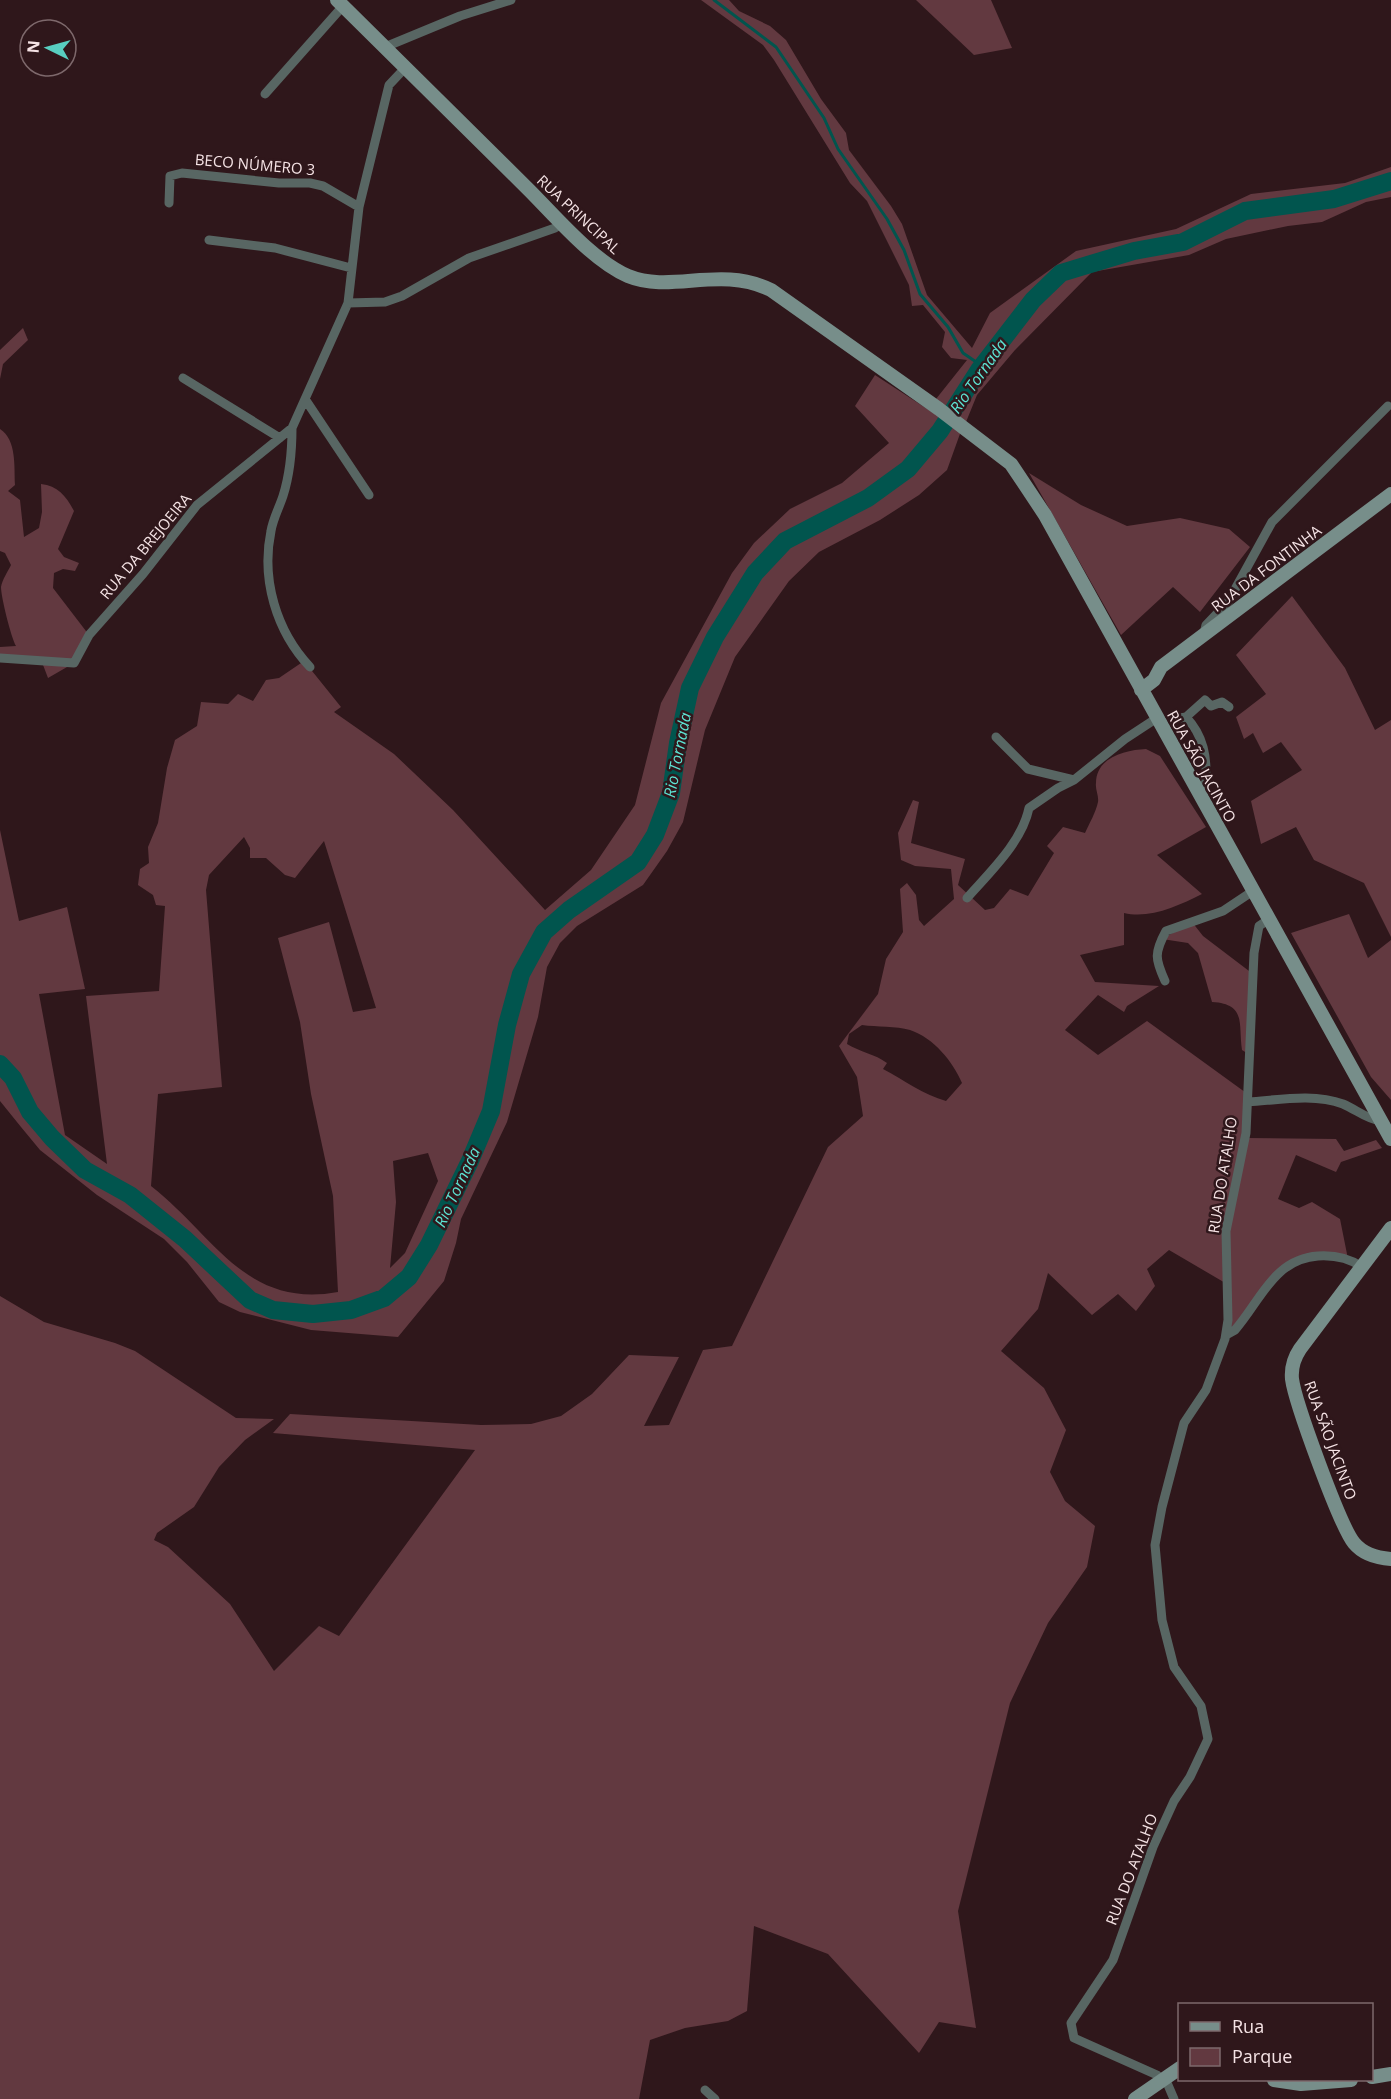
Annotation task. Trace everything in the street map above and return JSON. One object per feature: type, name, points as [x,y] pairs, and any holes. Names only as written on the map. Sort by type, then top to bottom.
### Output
[{"type":"main road","name":"RUA PRINCIPAL","points":[[340,3],[563,223],[610,266],[637,279],[658,282],[726,278],[748,281],[771,290],[963,426]]},
{"type":"main road","name":"RUA SÃO JACINTO","points":[[963,426],[1011,465],[1024,482],[1391,1139]]},
{"type":"main road","name":"RUA DA FONTINHA","points":[[1133,675],[1161,667],[1391,494]]},
{"type":"main road","name":"RUA DA FONTINHA","points":[[1142,690],[1154,680],[1161,667]]},
{"type":"main road","name":"RUA SÃO JACINTO","points":[[1391,1228],[1300,1349],[1294,1358],[1291,1375],[1314,1445],[1350,1536],[1365,1552],[1391,1559]]},
{"type":"main road","points":[[1135,2099],[1178,2069]]},
{"type":"main road","points":[[1373,2077],[1391,2074]]},
{"type":"main road","points":[[1288,2081],[1308,2084],[1334,2081]]},
{"type":"street","points":[[385,47],[460,16],[511,0]]},
{"type":"street","points":[[265,94],[340,3]]},
{"type":"street","name":"RUA DA BREJOEIRA","points":[[0,658],[74,663],[89,635],[143,574],[197,505],[292,429],[348,303],[359,207],[389,85],[405,68]]},
{"type":"street","name":"BECO NÚMERO 3","points":[[169,203],[170,176],[182,172],[279,183],[310,183],[322,186],[359,207]]},
{"type":"street","points":[[348,303],[385,302],[402,296],[469,258],[555,228],[563,223]]},
{"type":"street","points":[[209,240],[275,248],[351,268]]},
{"type":"street","points":[[183,378],[280,438]]},
{"type":"street","points":[[305,399],[369,495]]},
{"type":"street","points":[[1204,636],[1203,630],[1228,602],[1272,522],[1388,406]]},
{"type":"street","points":[[292,429],[291,461],[284,494],[271,530],[268,562],[270,595],[284,628],[310,667]]},
{"type":"street","points":[[1174,719],[1186,717],[1205,700],[1211,706],[1222,702],[1229,707]]},
{"type":"street","points":[[1186,717],[1196,727],[1203,743],[1207,765],[1206,783],[1197,790]]},
{"type":"street","points":[[967,898],[1018,835],[1027,820],[1029,808],[1074,780],[1125,739],[1157,718]]},
{"type":"street","points":[[996,737],[1028,769],[1074,780]]},
{"type":"street","points":[[1165,981],[1158,965],[1156,950],[1166,931],[1223,911],[1252,891]]},
{"type":"street","name":"RUA DO ATALHO","points":[[1163,2080],[1146,2069],[1105,2054],[1074,2038],[1071,2023],[1113,1960],[1153,1847],[1174,1801],[1190,1777],[1209,1739],[1201,1706],[1174,1667],[1162,1620],[1155,1545],[1162,1507],[1184,1423],[1206,1390],[1226,1335],[1228,1320],[1226,1231],[1246,1133],[1254,953],[1259,926],[1269,920]]},
{"type":"street","points":[[1249,1102],[1317,1098],[1343,1104],[1371,1120],[1382,1121]]},
{"type":"street","points":[[1226,1335],[1235,1330],[1274,1276],[1290,1263],[1308,1257],[1329,1256],[1352,1260],[1362,1267]]},
{"type":"street","points":[[1163,2080],[1174,2099]]},
{"type":"street","points":[[705,2090],[715,2099]]},
{"type":"green space","points":[[701,0],[729,0],[739,11],[770,26],[786,40],[821,99],[846,133],[849,150],[902,224],[927,295],[972,348],[990,313],[1076,251],[1176,229],[1251,194],[1345,183],[1391,167],[1391,197],[1366,202],[1322,222],[1288,226],[1226,239],[1189,255],[1092,272],[1015,350],[977,395],[966,422],[936,399],[967,360],[951,358],[942,347],[945,332],[923,305],[912,306],[909,285],[867,201],[850,183],[763,45]]},
{"type":"green space","points":[[916,0],[991,0],[1012,48],[974,55]]},
{"type":"green space","points":[[23,328],[28,340],[3,364],[0,379],[0,350]]},
{"type":"green space","points":[[875,375],[961,431],[947,470],[919,495],[880,520],[819,552],[789,581],[735,657],[705,730],[683,822],[667,851],[643,885],[577,926],[560,943],[547,967],[538,1017],[507,1122],[461,1219],[444,1281],[398,1337],[311,1330],[240,1312],[219,1302],[187,1262],[164,1239],[97,1195],[40,1150],[0,1101],[0,830],[19,921],[67,907],[85,989],[39,994],[65,1135],[107,1164],[86,996],[159,991],[165,906],[156,905],[153,895],[138,885],[140,869],[149,863],[148,847],[158,823],[167,768],[175,740],[197,726],[201,702],[228,704],[238,694],[253,701],[266,680],[279,678],[304,661],[341,707],[334,712],[394,754],[453,810],[545,910],[591,870],[635,805],[661,703],[732,573],[754,543],[790,509],[842,483],[889,443],[855,406]],"holes":[[[244,837],[250,848],[250,858],[266,858],[285,875],[295,878],[324,841],[376,1008],[353,1012],[329,922],[278,938],[300,1022],[311,1094],[333,1196],[338,1292],[306,1294],[278,1290],[255,1279],[233,1264],[151,1186],[158,1094],[222,1087],[206,890],[209,875]],[[428,1153],[438,1181],[405,1253],[390,1268],[396,1202],[393,1161]]]},
{"type":"green space","points":[[0,429],[12,447],[15,485],[8,491],[20,500],[24,537],[39,528],[42,512],[41,484],[61,493],[74,511],[58,549],[64,557],[79,563],[75,571],[63,569],[54,573],[53,588],[89,635],[74,663],[48,678],[40,657],[0,658],[0,647],[16,646],[1,587],[11,565],[5,553],[0,551]]},
{"type":"green space","points":[[1029,473],[1081,505],[1127,526],[1180,518],[1229,529],[1250,547],[1200,612],[1173,587],[1121,635]]},
{"type":"green space","points":[[1292,596],[1345,668],[1375,730],[1391,720],[1391,937],[1364,883],[1314,860],[1296,827],[1261,844],[1251,801],[1302,770],[1281,742],[1263,753],[1253,733],[1244,739],[1236,717],[1266,694],[1236,655]]},
{"type":"green space","points":[[1146,749],[1160,756],[1206,827],[1157,855],[1202,894],[1154,913],[1124,913],[1124,945],[1080,955],[1095,982],[1159,986],[1127,1006],[1124,1012],[1098,995],[1065,1030],[1098,1055],[1147,1021],[1249,1095],[1245,1138],[1336,1139],[1344,1151],[1376,1140],[1382,1148],[1341,1162],[1336,1172],[1296,1155],[1278,1199],[1299,1208],[1312,1202],[1340,1219],[1348,1259],[1329,1256],[1290,1263],[1226,1335],[1227,1284],[1169,1250],[1147,1269],[1155,1286],[1136,1311],[1118,1294],[1092,1315],[1048,1273],[1038,1309],[1001,1351],[1044,1388],[1066,1430],[1050,1472],[1065,1501],[1095,1526],[1087,1567],[1048,1623],[1010,1703],[958,1911],[976,2028],[939,2022],[919,2053],[828,1954],[754,1926],[747,2011],[728,2021],[685,2028],[650,2040],[639,2099],[0,2099],[0,1296],[44,1322],[135,1351],[236,1418],[274,1419],[245,1440],[219,1467],[194,1507],[157,1533],[154,1540],[168,1547],[230,1604],[274,1671],[319,1626],[339,1636],[475,1450],[273,1433],[290,1414],[481,1425],[531,1424],[561,1416],[592,1394],[629,1355],[679,1357],[644,1426],[669,1425],[703,1350],[732,1346],[828,1147],[863,1116],[857,1077],[839,1046],[878,994],[886,959],[903,932],[900,889],[907,883],[916,895],[919,920],[924,926],[954,899],[951,869],[915,866],[901,860],[898,833],[913,800],[919,802],[911,843],[965,859],[958,885],[985,910],[994,908],[1010,889],[1028,896],[1054,853],[1047,846],[1063,827],[1085,833],[1098,802],[1096,783],[1101,767],[1121,753]],"holes":[[[862,1025],[893,1027],[919,1034],[942,1052],[962,1083],[946,1101],[922,1091],[883,1069],[887,1063],[847,1044],[849,1034]]]},
{"type":"green space","points":[[1349,914],[1368,958],[1391,940],[1391,1100],[1371,1077],[1291,933]]},
{"type":"green space","points":[[1192,922],[1203,936],[1253,974],[1250,1055],[1242,1050],[1239,1017],[1236,1011],[1223,1004],[1212,1002],[1198,953],[1188,943],[1162,939]]},
{"type":"waterway","points":[[714,0],[776,47],[824,118],[838,149],[887,219],[904,250],[920,294],[948,327],[963,353],[982,366]]},
{"type":"waterway","name":"Rio Tornada","points":[[0,1064],[13,1078],[30,1112],[52,1138],[85,1170],[130,1195],[185,1239],[250,1300],[273,1310],[313,1314],[351,1310],[384,1298],[409,1277],[429,1245],[470,1161],[491,1111],[507,1025],[521,974],[544,932],[569,910],[638,862],[655,835],[671,793],[678,743],[690,688],[715,637],[755,573],[785,541],[868,498],[908,469],[940,431],[979,370],[1033,300],[1061,273],[1134,251],[1183,242],[1245,211],[1334,199],[1391,181]]}]
